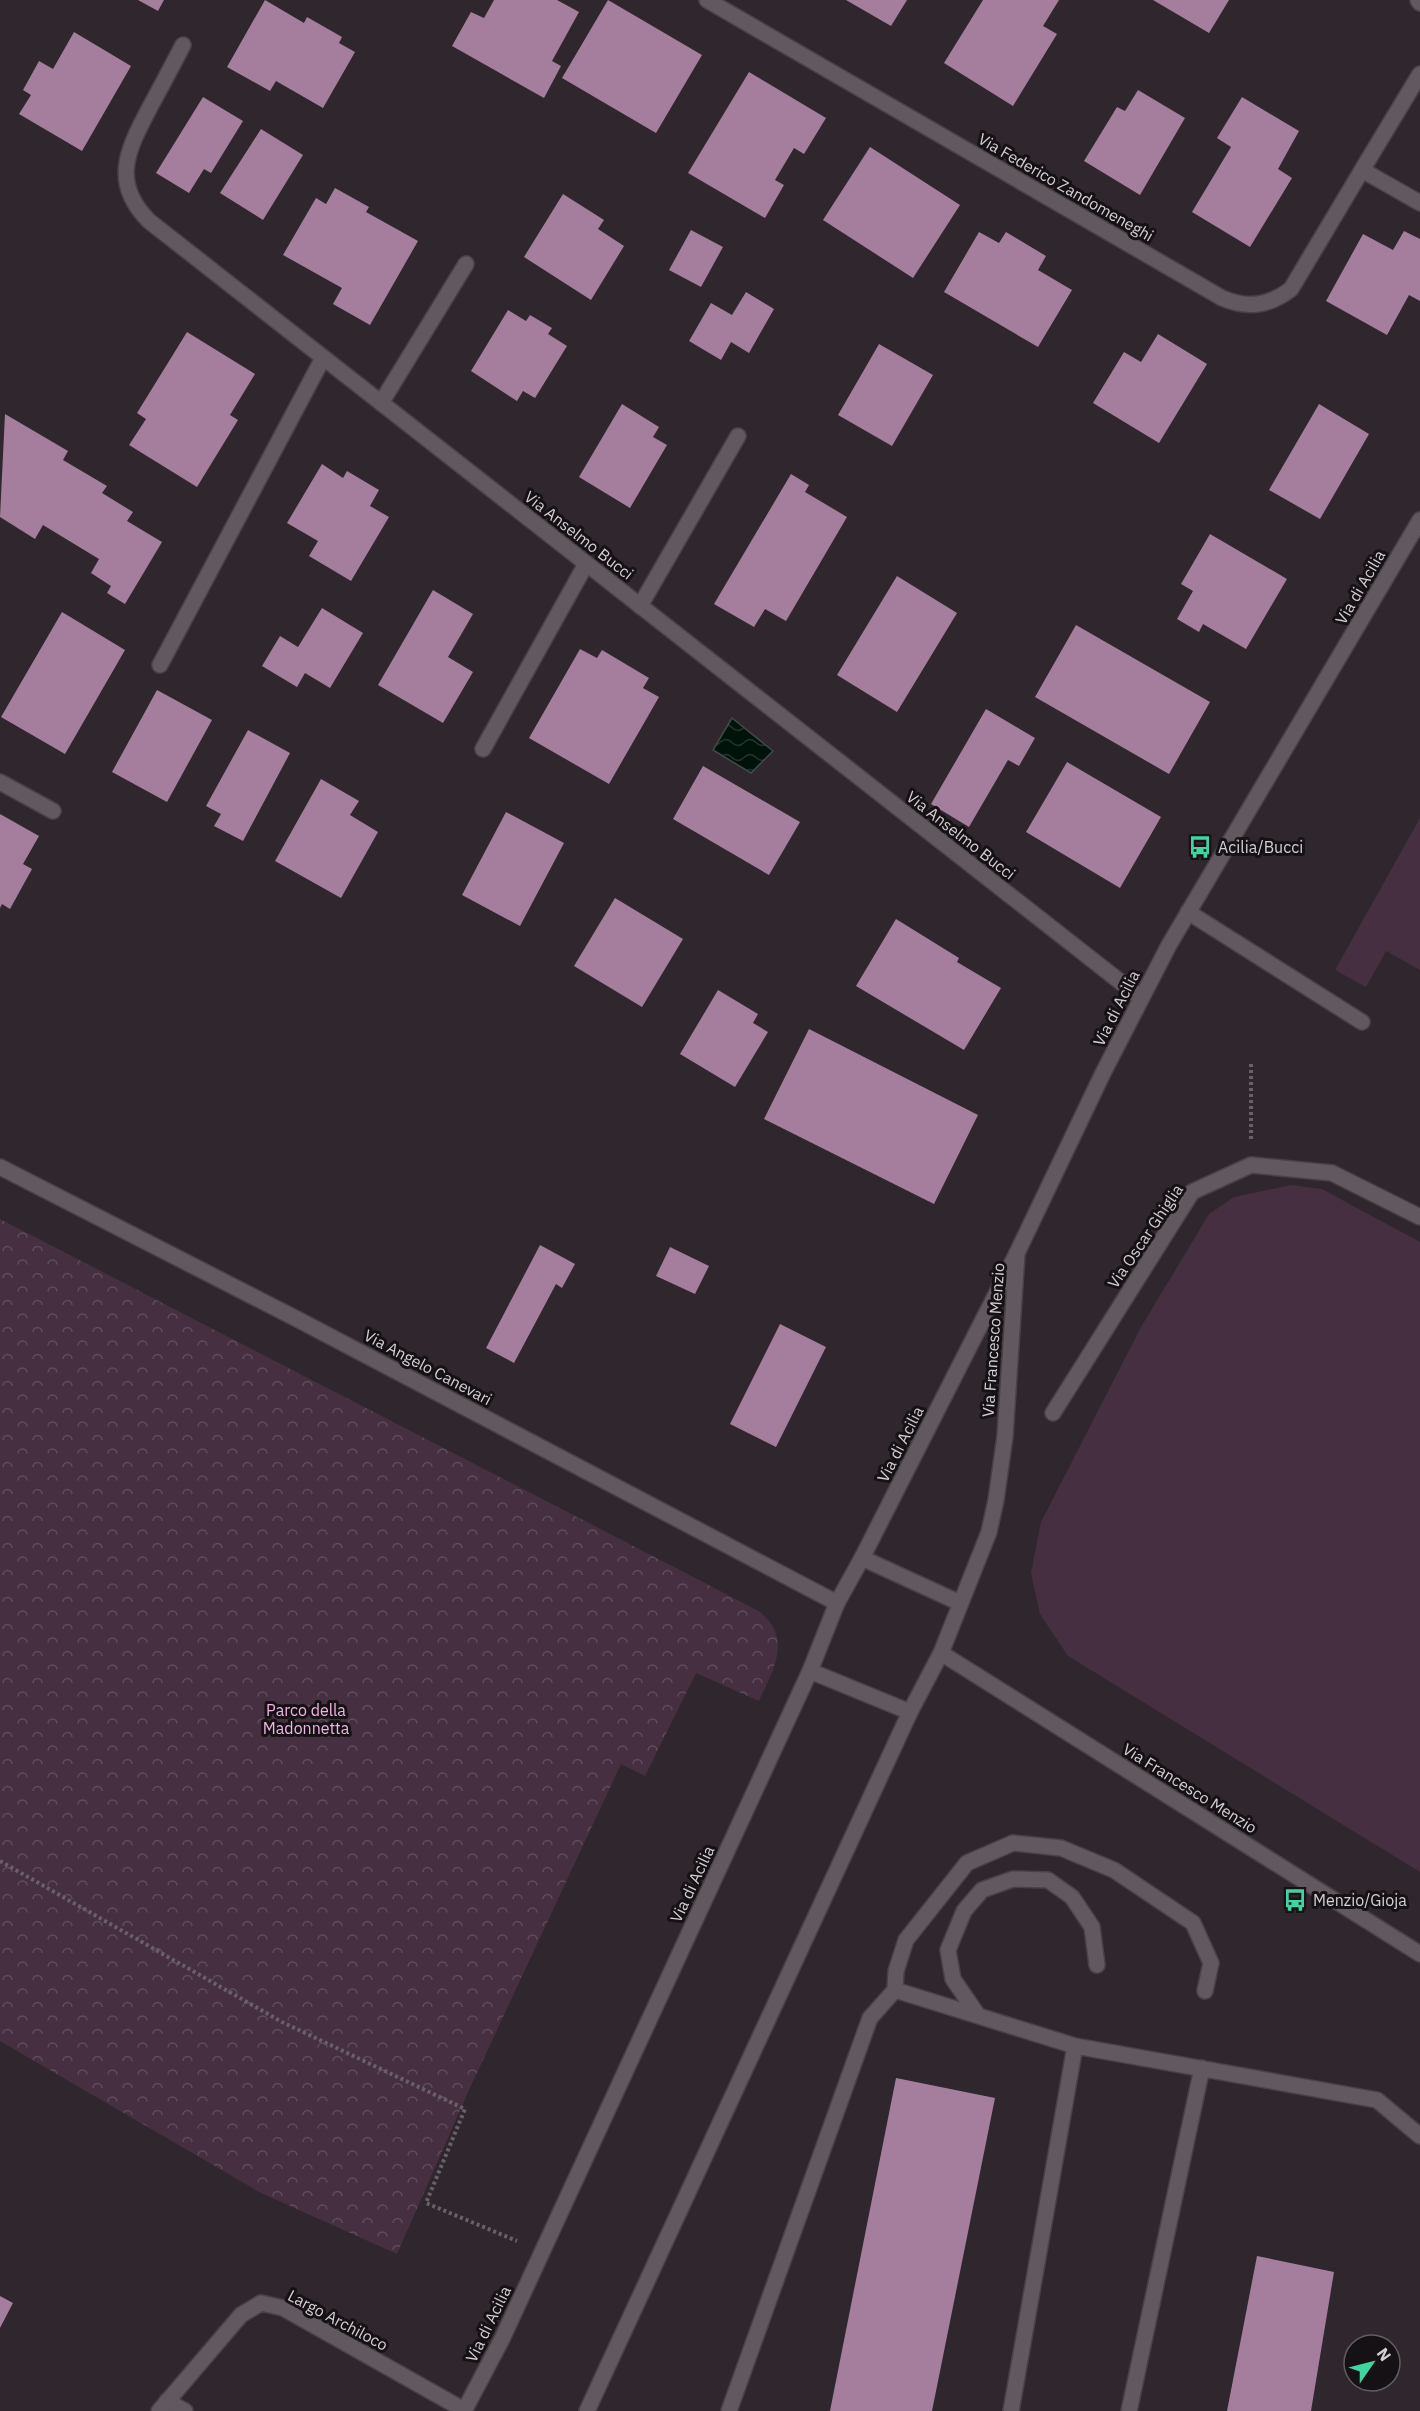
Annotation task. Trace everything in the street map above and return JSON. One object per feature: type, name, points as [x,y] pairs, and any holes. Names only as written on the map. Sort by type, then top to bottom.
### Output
[{"type":"street","name":"Via Federico Zandomeneghi","points":[[707,0],[1222,298],[1250,306],[1278,299],[1291,289],[1420,74]]},
{"type":"street","name":"Via Anselmo Bucci","points":[[183,45],[129,150],[126,165],[126,180],[130,195],[138,210],[149,221],[1141,998]]},
{"type":"street","points":[[1362,170],[1420,203]]},
{"type":"street","points":[[381,403],[466,264]]},
{"type":"street","points":[[160,665],[323,358]]},
{"type":"street","points":[[640,606],[738,436]]},
{"type":"street","name":"Via di Acilia","points":[[464,2411],[502,2339],[810,1671],[837,1603],[1017,1253],[1102,1073],[1188,912],[1420,520]]},
{"type":"street","points":[[483,749],[586,564]]},
{"type":"street","points":[[0,782],[53,811]]},
{"type":"street","points":[[1188,912],[1362,1022]]},
{"type":"street","points":[[1251,1165],[1332,1173],[1420,1217]]},
{"type":"street","name":"Via Oscar Ghiglia","points":[[1053,1413],[1192,1192],[1251,1165]]},
{"type":"street","name":"Via Angelo Canevari","points":[[0,1167],[297,1319],[837,1603]]},
{"type":"street","name":"Via Francesco Menzio","points":[[587,2411],[910,1712],[941,1653],[989,1532],[1005,1436],[1017,1253]]},
{"type":"street","points":[[862,1558],[960,1603]]},
{"type":"street","name":"Via Francesco Menzio","points":[[941,1653],[1420,1954]]},
{"type":"street","points":[[810,1671],[910,1712]]},
{"type":"street","points":[[729,2411],[870,2018],[895,1990],[896,1971],[906,1940],[967,1863],[1013,1843],[1061,1848],[1114,1870],[1193,1923],[1211,1964],[1205,1991]]},
{"type":"street","points":[[977,2014],[953,1979],[948,1950],[963,1911],[982,1890],[1013,1879],[1048,1880],[1072,1897],[1092,1927],[1097,1965]]},
{"type":"street","points":[[895,1990],[1075,2046],[1377,2100],[1420,2136]]},
{"type":"street","points":[[1011,2411],[1075,2046]]},
{"type":"street","points":[[1129,2411],[1202,2068]]},
{"type":"street","name":"Largo Archiloco","points":[[163,2406],[241,2315],[261,2303],[283,2308],[464,2411]]},
{"type":"street","points":[[163,2406],[184,2411]]},
{"type":"path","points":[[1251,1064],[1251,1165]]},
{"type":"path","points":[[0,1861],[282,2022],[465,2109],[426,2203],[542,2252]]},
{"type":"green space","points":[[1420,818],[1420,970],[1386,951],[1366,987],[1335,970]]},
{"type":"green space","points":[[1291,1185],[1322,1189],[1420,1242],[1420,1872],[1068,1656],[1040,1614],[1031,1573],[1041,1522],[1141,1327],[1209,1214],[1234,1197]]},
{"type":"green space","name":"Parco della Madonnetta","points":[[0,1219],[760,1612],[770,1622],[776,1633],[777,1655],[770,1678],[759,1701],[696,1673],[645,1776],[621,1764],[469,2090],[397,2254],[261,2193],[0,2041]]},
{"type":"water","points":[[732,718],[773,751],[751,773],[713,750]]},
{"type":"building","points":[[138,0],[164,0],[158,11]]},
{"type":"building","points":[[265,0],[304,23],[307,17],[342,37],[339,43],[355,52],[323,108],[276,81],[270,91],[227,67]]},
{"type":"building","points":[[494,0],[557,0],[579,12],[552,61],[561,66],[544,98],[452,46],[471,12],[484,18]]},
{"type":"building","points":[[608,0],[702,55],[656,133],[562,78]]},
{"type":"building","points":[[846,0],[907,0],[891,26]]},
{"type":"building","points":[[983,0],[1059,0],[1043,26],[1057,34],[1013,106],[944,63]]},
{"type":"building","points":[[1153,0],[1229,0],[1209,33]]},
{"type":"building","points":[[74,32],[131,66],[82,151],[19,114],[31,95],[23,90],[39,61],[53,69]]},
{"type":"building","points":[[749,72],[826,118],[804,154],[794,148],[775,180],[784,185],[765,218],[688,173]]},
{"type":"building","points":[[1138,90],[1185,118],[1140,195],[1084,161],[1117,107],[1125,111]]},
{"type":"building","points":[[203,97],[243,121],[211,173],[204,169],[189,193],[156,173]]},
{"type":"building","points":[[1242,97],[1299,131],[1278,169],[1292,178],[1250,247],[1192,212],[1231,147],[1217,138]]},
{"type":"building","points":[[261,129],[303,155],[263,220],[220,193]]},
{"type":"building","points":[[870,147],[960,205],[913,278],[823,220]]},
{"type":"building","points":[[335,188],[369,207],[366,212],[418,241],[370,325],[333,304],[342,288],[283,255],[316,198],[326,204]]},
{"type":"building","points":[[563,194],[604,220],[598,229],[624,246],[591,300],[524,257]]},
{"type":"building","points":[[691,230],[723,247],[701,287],[669,270]]},
{"type":"building","points":[[1404,231],[1420,239],[1420,301],[1409,295],[1387,335],[1326,301],[1363,234],[1393,250]]},
{"type":"building","points":[[979,232],[999,243],[1006,232],[1046,256],[1038,270],[1072,290],[1038,347],[944,292]]},
{"type":"building","points":[[746,292],[774,309],[749,353],[731,342],[721,360],[689,341],[711,303],[732,315]]},
{"type":"building","points":[[508,310],[526,321],[530,315],[552,328],[548,334],[567,346],[535,398],[523,391],[517,401],[471,371]]},
{"type":"building","points":[[187,332],[255,374],[230,415],[238,420],[197,487],[129,445],[146,419],[137,413]]},
{"type":"building","points":[[1158,334],[1207,364],[1159,443],[1093,403],[1124,352],[1141,362]]},
{"type":"building","points":[[879,344],[933,375],[892,446],[838,415]]},
{"type":"building","points":[[622,404],[659,427],[653,437],[667,445],[630,508],[579,477]]},
{"type":"building","points":[[1319,404],[1369,434],[1320,519],[1269,490]]},
{"type":"building","points":[[5,414],[68,451],[63,460],[107,486],[102,493],[133,512],[127,521],[162,542],[125,604],[107,593],[111,586],[91,573],[99,559],[43,525],[35,539],[0,517]]},
{"type":"building","points":[[322,464],[343,478],[347,471],[379,490],[370,506],[389,517],[351,581],[309,556],[318,541],[287,523]]},
{"type":"building","points":[[791,474],[809,485],[805,492],[847,517],[786,621],[765,609],[754,627],[714,604]]},
{"type":"building","points":[[1210,534],[1287,579],[1246,649],[1203,624],[1199,632],[1177,619],[1193,591],[1181,584]]},
{"type":"building","points":[[897,576],[957,613],[897,712],[837,675]]},
{"type":"building","points":[[433,590],[473,614],[448,657],[473,672],[443,723],[378,685]]},
{"type":"building","points":[[322,608],[363,633],[330,688],[305,673],[297,687],[262,666],[280,636],[298,647]]},
{"type":"building","points":[[62,612],[125,650],[65,754],[1,717]]},
{"type":"building","points":[[1076,625],[1210,702],[1169,774],[1035,697]]},
{"type":"building","points":[[580,649],[597,658],[602,650],[649,678],[643,688],[659,697],[609,784],[529,738]]},
{"type":"building","points":[[157,690],[212,720],[167,802],[112,772]]},
{"type":"building","points":[[986,709],[1035,738],[1019,766],[1008,760],[969,827],[931,804]]},
{"type":"building","points":[[248,730],[290,753],[243,841],[214,826],[221,814],[206,806]]},
{"type":"building","points":[[1067,762],[1161,817],[1120,888],[1026,832]]},
{"type":"building","points":[[703,766],[800,822],[769,875],[673,819]]},
{"type":"building","points":[[321,779],[359,801],[350,815],[378,832],[341,898],[275,861]]},
{"type":"building","points":[[506,812],[564,843],[520,926],[462,895]]},
{"type":"building","points":[[0,814],[39,836],[23,864],[32,869],[10,909],[2,904],[0,908]]},
{"type":"building","points":[[615,898],[683,939],[642,1007],[574,966]]},
{"type":"building","points":[[896,919],[959,958],[957,962],[1001,988],[964,1050],[856,986]]},
{"type":"building","points":[[718,990],[758,1014],[753,1023],[768,1032],[735,1087],[680,1054]]},
{"type":"building","points":[[809,1029],[978,1115],[934,1204],[764,1119]]},
{"type":"building","points":[[540,1245],[575,1264],[562,1288],[556,1284],[514,1363],[486,1348]]},
{"type":"building","points":[[670,1247],[709,1266],[695,1294],[656,1276]]},
{"type":"building","points":[[780,1324],[826,1347],[776,1447],[730,1424]]},
{"type":"building","points":[[896,2078],[995,2098],[932,2411],[830,2411]]},
{"type":"building","points":[[1257,2256],[1334,2272],[1311,2411],[1227,2411]]},
{"type":"building","points":[[0,2296],[13,2303],[0,2328]]},
{"type":"place","name":"Acilia/Bucci","points":[[1200,847]]},
{"type":"place","name":"Menzio/Gioja","points":[[1295,1900]]}]
